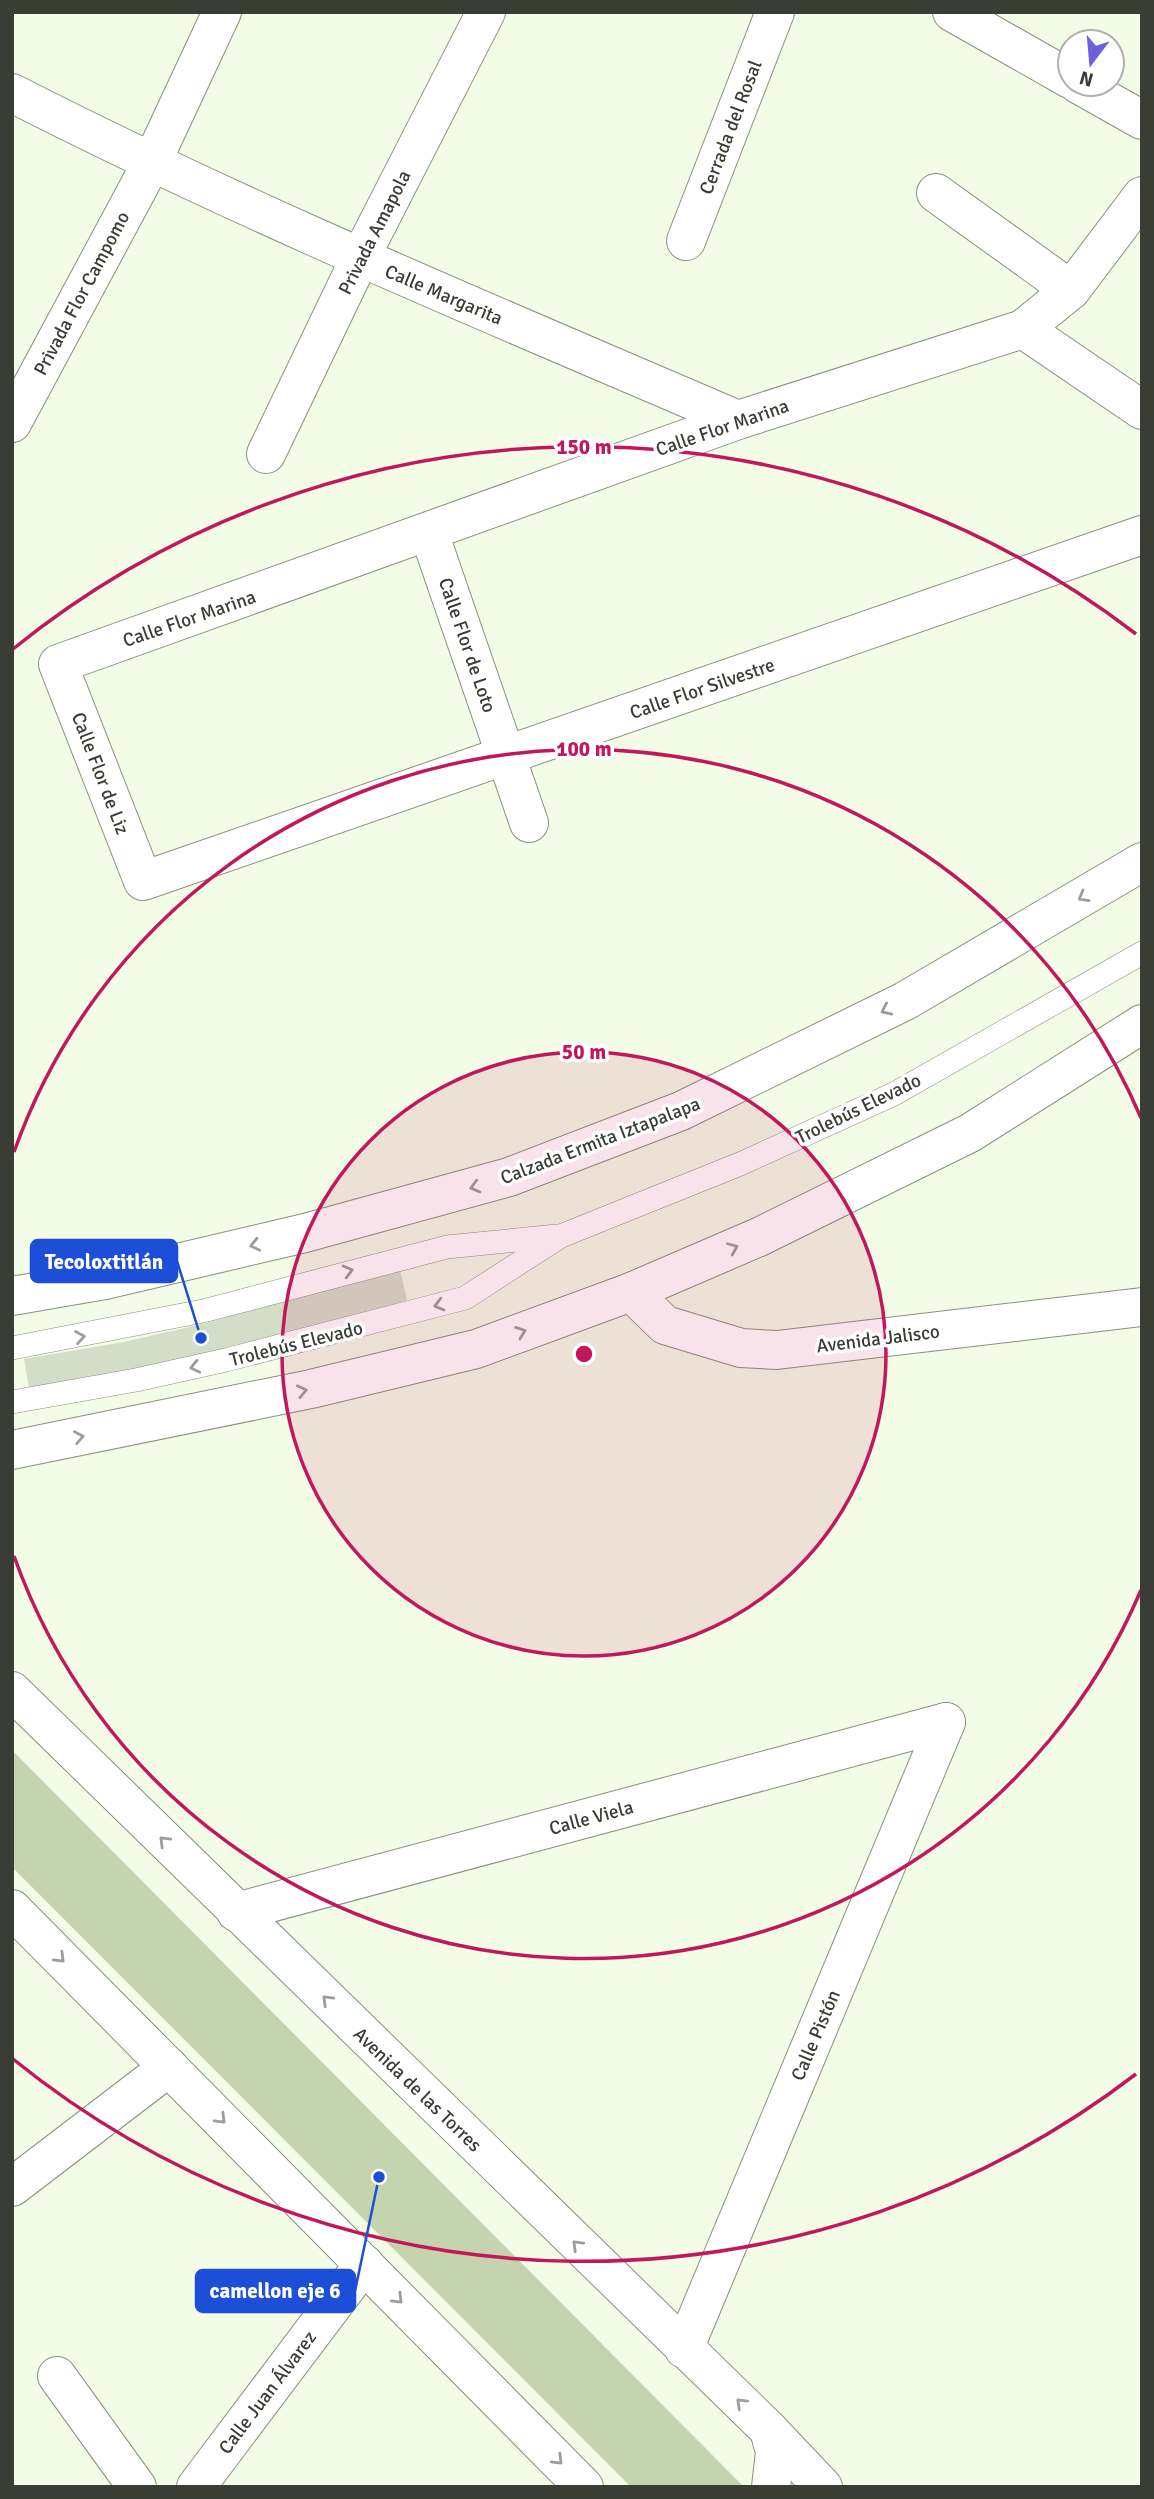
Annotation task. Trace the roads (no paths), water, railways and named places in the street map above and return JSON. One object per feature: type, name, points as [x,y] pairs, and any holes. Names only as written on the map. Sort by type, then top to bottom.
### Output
[{"type":"street","name":"Privada Flor Campomo","points":[[12,423],[151,164],[222,12]]},
{"type":"street","name":"Privada Amapola","points":[[267,454],[360,258],[486,12]]},
{"type":"street","name":"Cerrada del Rosal","points":[[686,241],[775,12]]},
{"type":"street","points":[[952,12],[1056,71]]},
{"type":"street","name":"Calle Margarita","points":[[12,93],[151,164],[360,258],[738,420]]},
{"type":"street","points":[[1103,98],[1142,120]]},
{"type":"street","points":[[936,193],[1071,290]]},
{"type":"street","name":"Calle Flor Marina","points":[[58,664],[738,420],[1023,329],[1071,290],[1142,197]]},
{"type":"street","points":[[1023,329],[1142,410]]},
{"type":"street","name":"Calle Flor de Loto","points":[[429,533],[529,823]]},
{"type":"street","name":"Calle Flor Silvestre","points":[[143,881],[1142,535]]},
{"type":"street","name":"Calle Flor de Liz","points":[[58,664],[143,881]]},
{"type":"street","name":"Calzada Ermita Iztapalapa","points":[[12,1296],[105,1280],[305,1233],[509,1177],[656,1121],[905,1001],[1142,862]]},
{"type":"street","points":[[12,1450],[311,1389],[476,1349],[631,1292],[759,1237],[970,1133],[1142,1024]]},
{"type":"street","name":"Avenida Jalisco","points":[[631,1292],[665,1325],[741,1348],[777,1350],[1142,1307]]},
{"type":"street","name":"Avenida de las Torres","points":[[12,1691],[769,2430],[823,2487]]},
{"type":"street","name":"Calle Viela","points":[[236,1912],[946,1722]]},
{"type":"street","name":"Calle Pistón","points":[[684,2348],[946,1722]]},
{"type":"street","points":[[12,1909],[584,2487]]},
{"type":"street","points":[[12,2187],[169,2067]]},
{"type":"street","name":"Calle Juan Álvarez","points":[[195,2487],[364,2264]]},
{"type":"street","points":[[57,2376],[137,2487]]},
{"type":"street","points":[[769,2430],[775,2452],[771,2487]]},
{"type":"lane","name":"Trolebús Elevado","points":[[12,1402],[136,1381],[466,1298],[561,1236],[740,1164],[894,1094],[1142,953]]},
{"type":"lane","name":"Trolebús Elevado","points":[[12,1348],[203,1311],[447,1247],[561,1236]]},
{"type":"place","name":"Tecoloxtitlán","points":[[201,1338]]},
{"type":"place","name":"camellon eje 6","points":[[379,2177]]}]
